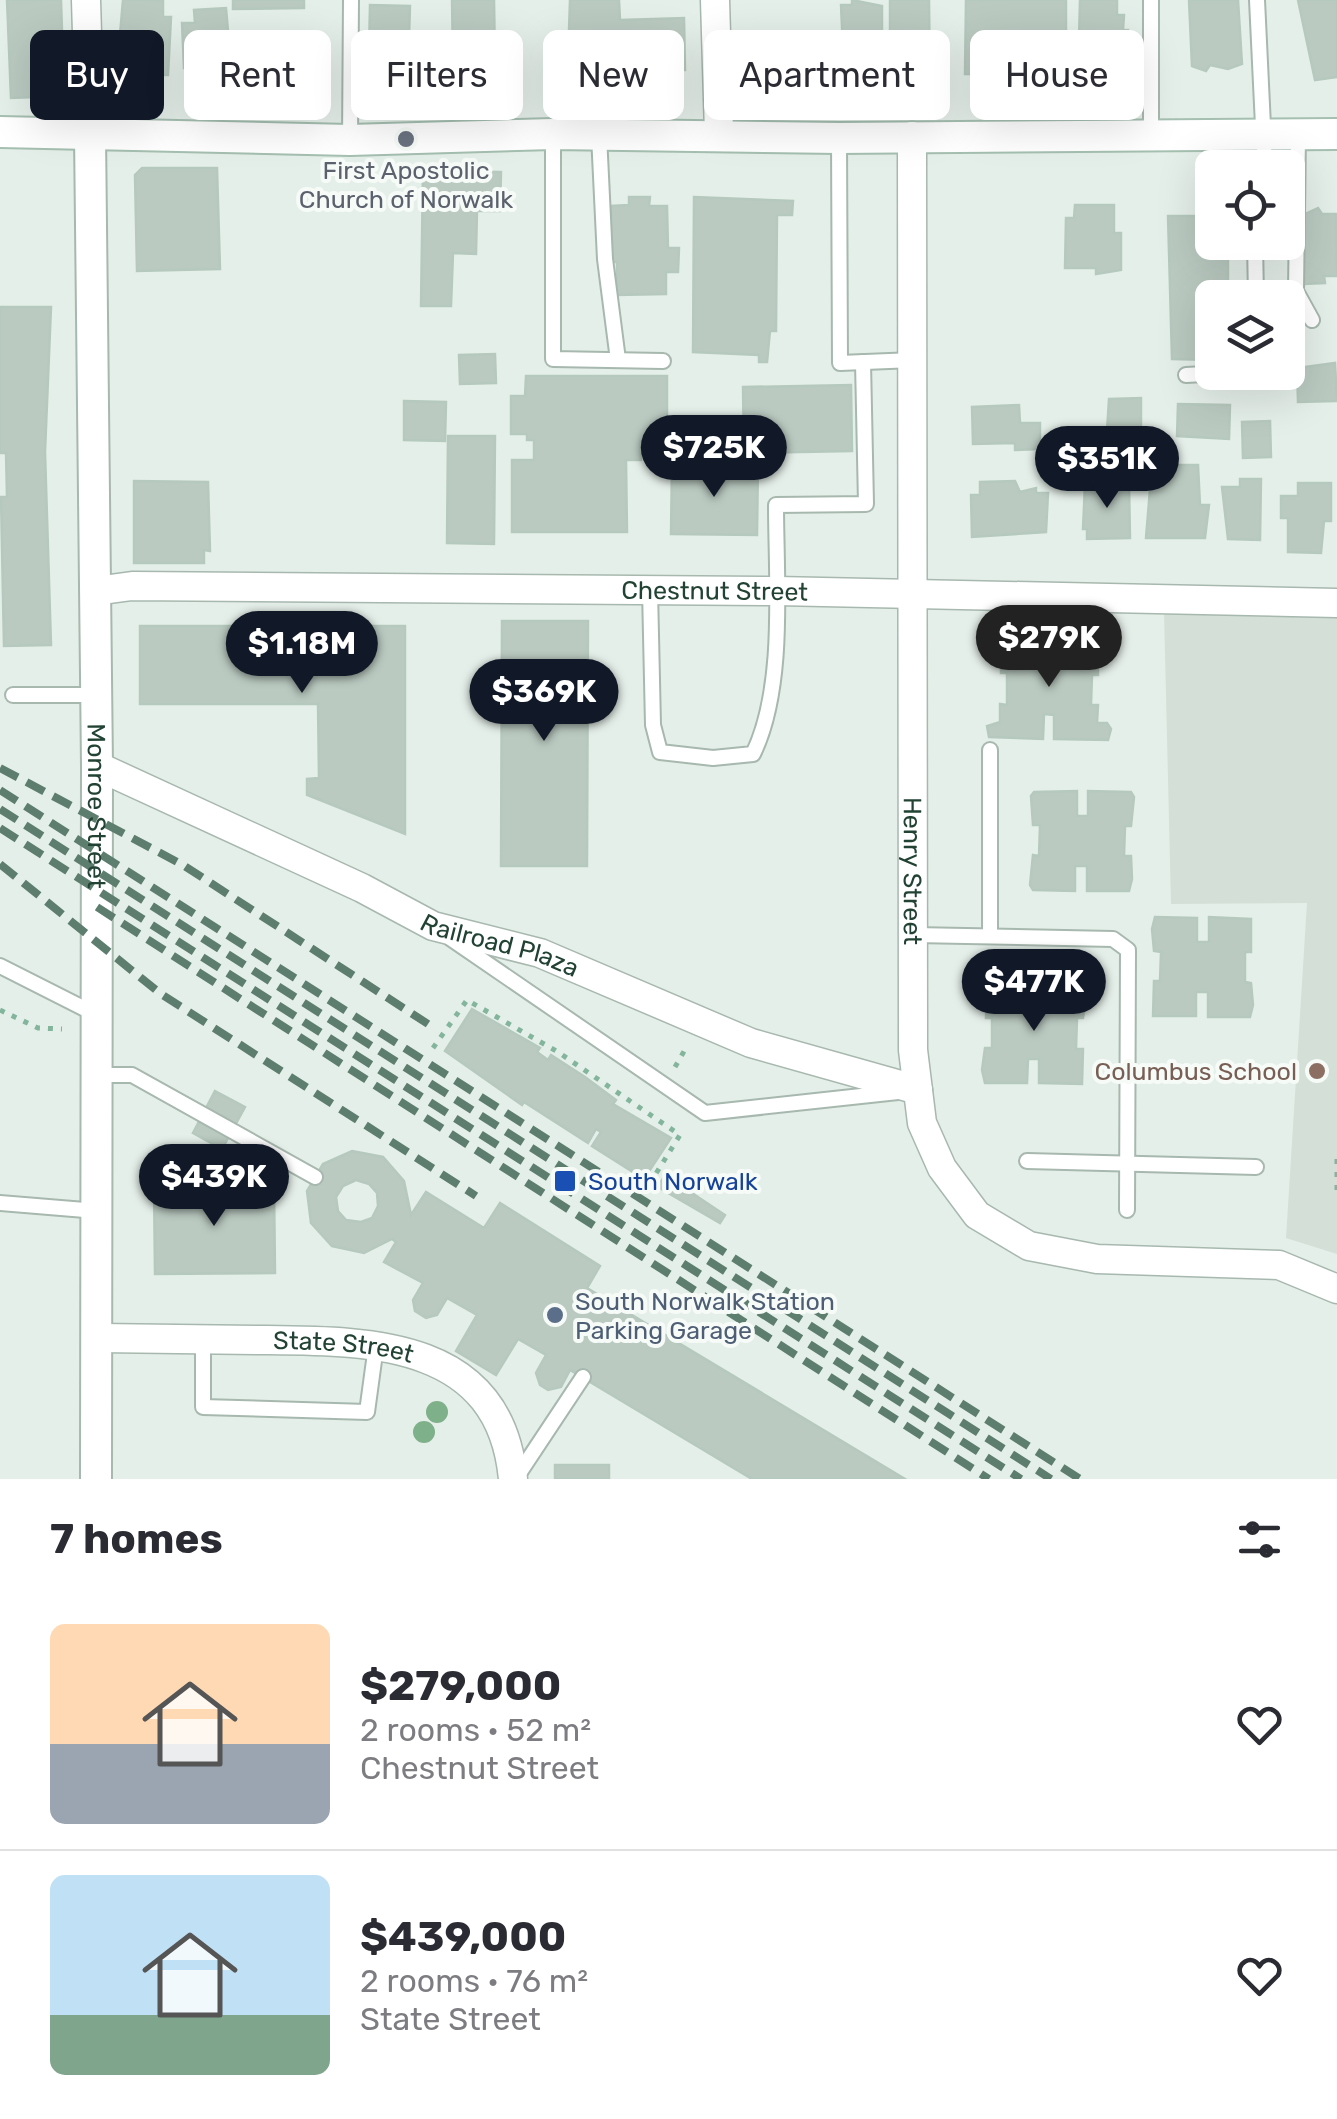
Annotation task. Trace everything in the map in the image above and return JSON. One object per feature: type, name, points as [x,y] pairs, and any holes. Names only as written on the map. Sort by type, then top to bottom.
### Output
[{"type":"main road","points":[[0,132],[350,140],[553,134],[718,133],[839,138],[1337,134]]},
{"type":"main road","name":"Monroe Street","points":[[90,134],[97,766],[96,1479]]},
{"type":"street","points":[[86,0],[90,134]]},
{"type":"street","points":[[714,0],[718,133]]},
{"type":"street","name":"Henry Street","points":[[912,136],[914,935],[922,1123],[942,1168],[976,1215],[1029,1246],[1097,1259],[1279,1264],[1337,1289]]},
{"type":"street","name":"Chestnut Street","points":[[94,591],[132,586],[777,591],[916,598],[1337,603]]},
{"type":"street","name":"Railroad Plaza","points":[[97,766],[362,888],[433,926],[540,953],[751,1044],[918,1090]]},
{"type":"street","name":"State Street","points":[[99,1338],[376,1344],[426,1356],[473,1388],[505,1434],[514,1479]]},
{"type":"lane","points":[[350,140],[351,0]]},
{"type":"lane","points":[[1151,0],[1152,135]]},
{"type":"lane","points":[[1257,0],[1266,150]]},
{"type":"lane","points":[[553,134],[553,359],[663,361]]},
{"type":"lane","points":[[599,134],[605,259],[618,360]]},
{"type":"lane","points":[[1298,134],[1296,291],[1312,320]]},
{"type":"lane","points":[[839,138],[840,363],[914,360]]},
{"type":"lane","points":[[650,590],[653,725],[660,752],[713,758],[754,754],[764,732],[777,591],[776,505],[866,504],[863,362]]},
{"type":"lane","points":[[1186,375],[1195,375]]},
{"type":"lane","points":[[13,696],[96,695]]},
{"type":"lane","points":[[990,750],[990,936]]},
{"type":"lane","points":[[433,926],[705,1113],[918,1090]]},
{"type":"lane","points":[[914,935],[1112,938],[1128,950],[1127,1210]]},
{"type":"lane","points":[[0,966],[96,1014]]},
{"type":"lane","points":[[96,1075],[132,1075],[316,1177]]},
{"type":"lane","points":[[1027,1160],[1256,1167]]},
{"type":"lane","points":[[0,1203],[98,1211]]},
{"type":"lane","points":[[203,1340],[203,1407],[367,1412],[376,1344]]},
{"type":"lane","points":[[514,1479],[584,1377]]},
{"type":"path","points":[[433,1048],[467,1000],[558,1052],[680,1135],[647,1188]]},
{"type":"path","points":[[0,1010],[38,1028],[62,1030]]},
{"type":"path","points":[[671,1074],[691,1040]]},
{"type":"path","points":[[1337,1159],[1337,1192]]},
{"type":"shaded area","name":"Columbus School","points":[[1164,611],[1337,612],[1337,1254],[1286,1238],[1307,903],[1171,904]]},
{"type":"building","points":[[7,0],[61,0],[62,30],[30,30],[30,97],[11,98]]},
{"type":"building","points":[[123,0],[163,0],[163,17],[171,17],[168,75],[164,75],[164,30],[120,30]]},
{"type":"building","points":[[233,0],[304,0],[304,8],[233,9]]},
{"type":"building","points":[[452,0],[494,0],[494,30],[452,30]]},
{"type":"building","points":[[570,0],[619,0],[620,20],[684,18],[685,70],[684,30],[569,30]]},
{"type":"building","points":[[852,0],[882,6],[882,30],[842,30],[841,5],[852,5]]},
{"type":"building","points":[[890,0],[929,0],[929,30],[890,30]]},
{"type":"building","points":[[966,0],[1066,0],[1066,30],[970,30],[970,74],[965,74]]},
{"type":"building","points":[[1080,0],[1117,0],[1117,15],[1124,15],[1123,30],[1079,30]]},
{"type":"building","points":[[1189,0],[1238,0],[1242,64],[1228,69],[1210,65],[1206,71],[1192,66]]},
{"type":"building","points":[[1298,0],[1337,0],[1337,77],[1315,80]]},
{"type":"building","points":[[370,5],[410,6],[409,30],[369,30]]},
{"type":"building","points":[[226,8],[228,30],[184,30],[184,68],[182,23],[195,23],[194,10]]},
{"type":"building","points":[[142,168],[217,168],[220,269],[137,271],[135,175]]},
{"type":"building","points":[[423,171],[501,172],[500,211],[477,211],[476,254],[453,253],[451,306],[421,306]]},
{"type":"building","points":[[629,197],[650,197],[649,206],[667,206],[668,248],[679,248],[678,272],[666,272],[666,294],[617,295],[617,262],[611,262],[611,206],[629,205]]},
{"type":"building","points":[[694,197],[793,201],[792,215],[777,215],[776,331],[770,331],[767,362],[759,362],[759,355],[693,352]]},
{"type":"building","points":[[1075,205],[1114,205],[1114,233],[1121,233],[1121,270],[1096,274],[1096,268],[1065,268],[1066,218],[1074,218]]},
{"type":"building","points":[[1318,208],[1322,214],[1336,214],[1337,276],[1324,276],[1325,283],[1305,284],[1305,214]]},
{"type":"building","points":[[1168,216],[1195,216],[1195,260],[1228,260],[1228,280],[1195,280],[1195,360],[1172,359]]},
{"type":"building","points":[[0,307],[51,307],[45,452],[51,645],[4,646],[1,497],[7,497],[6,453],[0,453]]},
{"type":"building","points":[[495,354],[496,383],[460,384],[459,355]]},
{"type":"building","points":[[1335,363],[1337,401],[1298,402],[1298,390],[1305,390],[1305,367]]},
{"type":"building","points":[[526,376],[667,376],[667,441],[640,441],[641,460],[626,460],[627,532],[512,532],[512,460],[534,460],[534,440],[527,440],[527,434],[511,434],[511,396],[525,396]]},
{"type":"building","points":[[851,385],[852,451],[744,453],[743,387]]},
{"type":"building","points":[[1141,398],[1141,439],[1125,439],[1122,431],[1107,431],[1109,399]]},
{"type":"building","points":[[404,401],[446,402],[445,441],[404,440]]},
{"type":"building","points":[[1178,404],[1230,405],[1229,439],[1177,436]]},
{"type":"building","points":[[1019,405],[1020,423],[1040,423],[1040,449],[1015,450],[1015,443],[973,444],[972,407]]},
{"type":"building","points":[[1270,421],[1271,457],[1243,458],[1242,422]]},
{"type":"building","points":[[448,436],[495,436],[494,544],[447,543]]},
{"type":"building","points":[[672,464],[758,465],[757,535],[671,534]]},
{"type":"building","points":[[1152,465],[1198,465],[1200,505],[1209,505],[1205,538],[1146,538]]},
{"type":"building","points":[[1240,479],[1261,479],[1260,540],[1228,539],[1222,487],[1240,487]]},
{"type":"building","points":[[134,481],[208,482],[210,551],[204,550],[204,563],[134,563]]},
{"type":"building","points":[[1015,481],[1020,492],[1036,488],[1036,493],[1048,493],[1046,532],[972,537],[971,495],[980,495],[980,482]]},
{"type":"building","points":[[1298,483],[1331,483],[1331,521],[1324,521],[1321,553],[1288,552],[1288,518],[1281,518],[1281,496],[1298,496]]},
{"type":"building","points":[[1085,484],[1129,484],[1130,538],[1087,539],[1087,529],[1083,529]]},
{"type":"building","points":[[502,621],[588,621],[587,866],[501,866]]},
{"type":"building","points":[[140,626],[405,626],[405,834],[307,795],[307,779],[319,778],[318,704],[140,704]]},
{"type":"building","points":[[991,639],[1044,640],[1044,665],[1056,665],[1056,641],[1108,642],[1112,653],[1098,658],[1098,675],[1092,675],[1091,705],[1098,705],[1097,723],[1107,723],[1111,729],[1108,740],[1054,739],[1054,715],[1044,714],[1043,739],[989,737],[987,726],[1000,722],[1000,704],[1007,705],[1007,673],[1001,673],[1001,656],[991,656],[988,651]]},
{"type":"building","points":[[1077,791],[1077,816],[1088,816],[1088,791],[1131,792],[1134,797],[1131,826],[1125,826],[1124,856],[1131,856],[1129,891],[1087,891],[1087,866],[1075,866],[1075,891],[1033,890],[1030,885],[1033,855],[1039,856],[1040,825],[1033,825],[1031,796],[1034,792]]},
{"type":"building","points":[[1155,917],[1197,918],[1197,942],[1209,942],[1209,917],[1251,919],[1251,952],[1245,952],[1245,982],[1251,983],[1253,1005],[1250,1017],[1208,1017],[1208,992],[1196,992],[1196,1016],[1153,1016],[1154,981],[1160,981],[1161,952],[1154,951]]},
{"type":"building","points":[[987,984],[1028,984],[1029,1009],[1040,1008],[1041,984],[1083,985],[1086,997],[1083,1018],[1077,1018],[1076,1049],[1083,1049],[1082,1084],[1039,1083],[1039,1059],[1028,1059],[1027,1083],[985,1083],[985,1048],[992,1048],[992,1018],[986,1018]]},
{"type":"building","name":"South Norwalk","points":[[472,1009],[540,1048],[537,1052],[548,1060],[551,1055],[585,1077],[616,1100],[613,1104],[671,1138],[644,1179],[592,1146],[601,1132],[596,1129],[588,1143],[524,1102],[522,1105],[445,1051]]},
{"type":"building","points":[[215,1091],[245,1107],[222,1149],[193,1133]]},
{"type":"building","name":"South Norwalk Station Parking Garage","points":[[352,1151],[383,1157],[404,1181],[411,1215],[426,1192],[484,1228],[500,1203],[600,1266],[587,1288],[905,1479],[752,1479],[570,1370],[561,1387],[548,1390],[540,1385],[536,1373],[546,1355],[518,1339],[496,1375],[456,1351],[477,1315],[447,1298],[437,1315],[426,1318],[415,1311],[413,1300],[423,1283],[384,1262],[396,1242],[392,1239],[364,1253],[332,1246],[311,1223],[307,1191],[323,1164]],"holes":[[[356,1180],[369,1184],[377,1193],[378,1206],[372,1218],[361,1222],[346,1220],[338,1211],[336,1197],[343,1186]]]},
{"type":"building","points":[[665,1175],[725,1215],[720,1223],[658,1187]]},
{"type":"building","points":[[274,1184],[275,1273],[155,1274],[154,1185]]},
{"type":"building","points":[[555,1465],[609,1465],[609,1479],[555,1479]]},
{"type":"railway","points":[[0,768],[183,865],[428,1024]]},
{"type":"railway","points":[[0,790],[1080,1479]]},
{"type":"railway","points":[[0,809],[1051,1479]]},
{"type":"railway","points":[[0,828],[1021,1479]]},
{"type":"railway","points":[[0,864],[161,994],[476,1196]]},
{"type":"railway","points":[[97,907],[989,1479]]},
{"type":"place","name":"First Apostolic Church of Norwalk","points":[[406,139]]},
{"type":"place","name":"Columbus School","points":[[1317,1071]]},
{"type":"place","name":"South Norwalk","points":[[565,1181]]},
{"type":"place","name":"South Norwalk Station Parking Garage","points":[[555,1315]]}]
